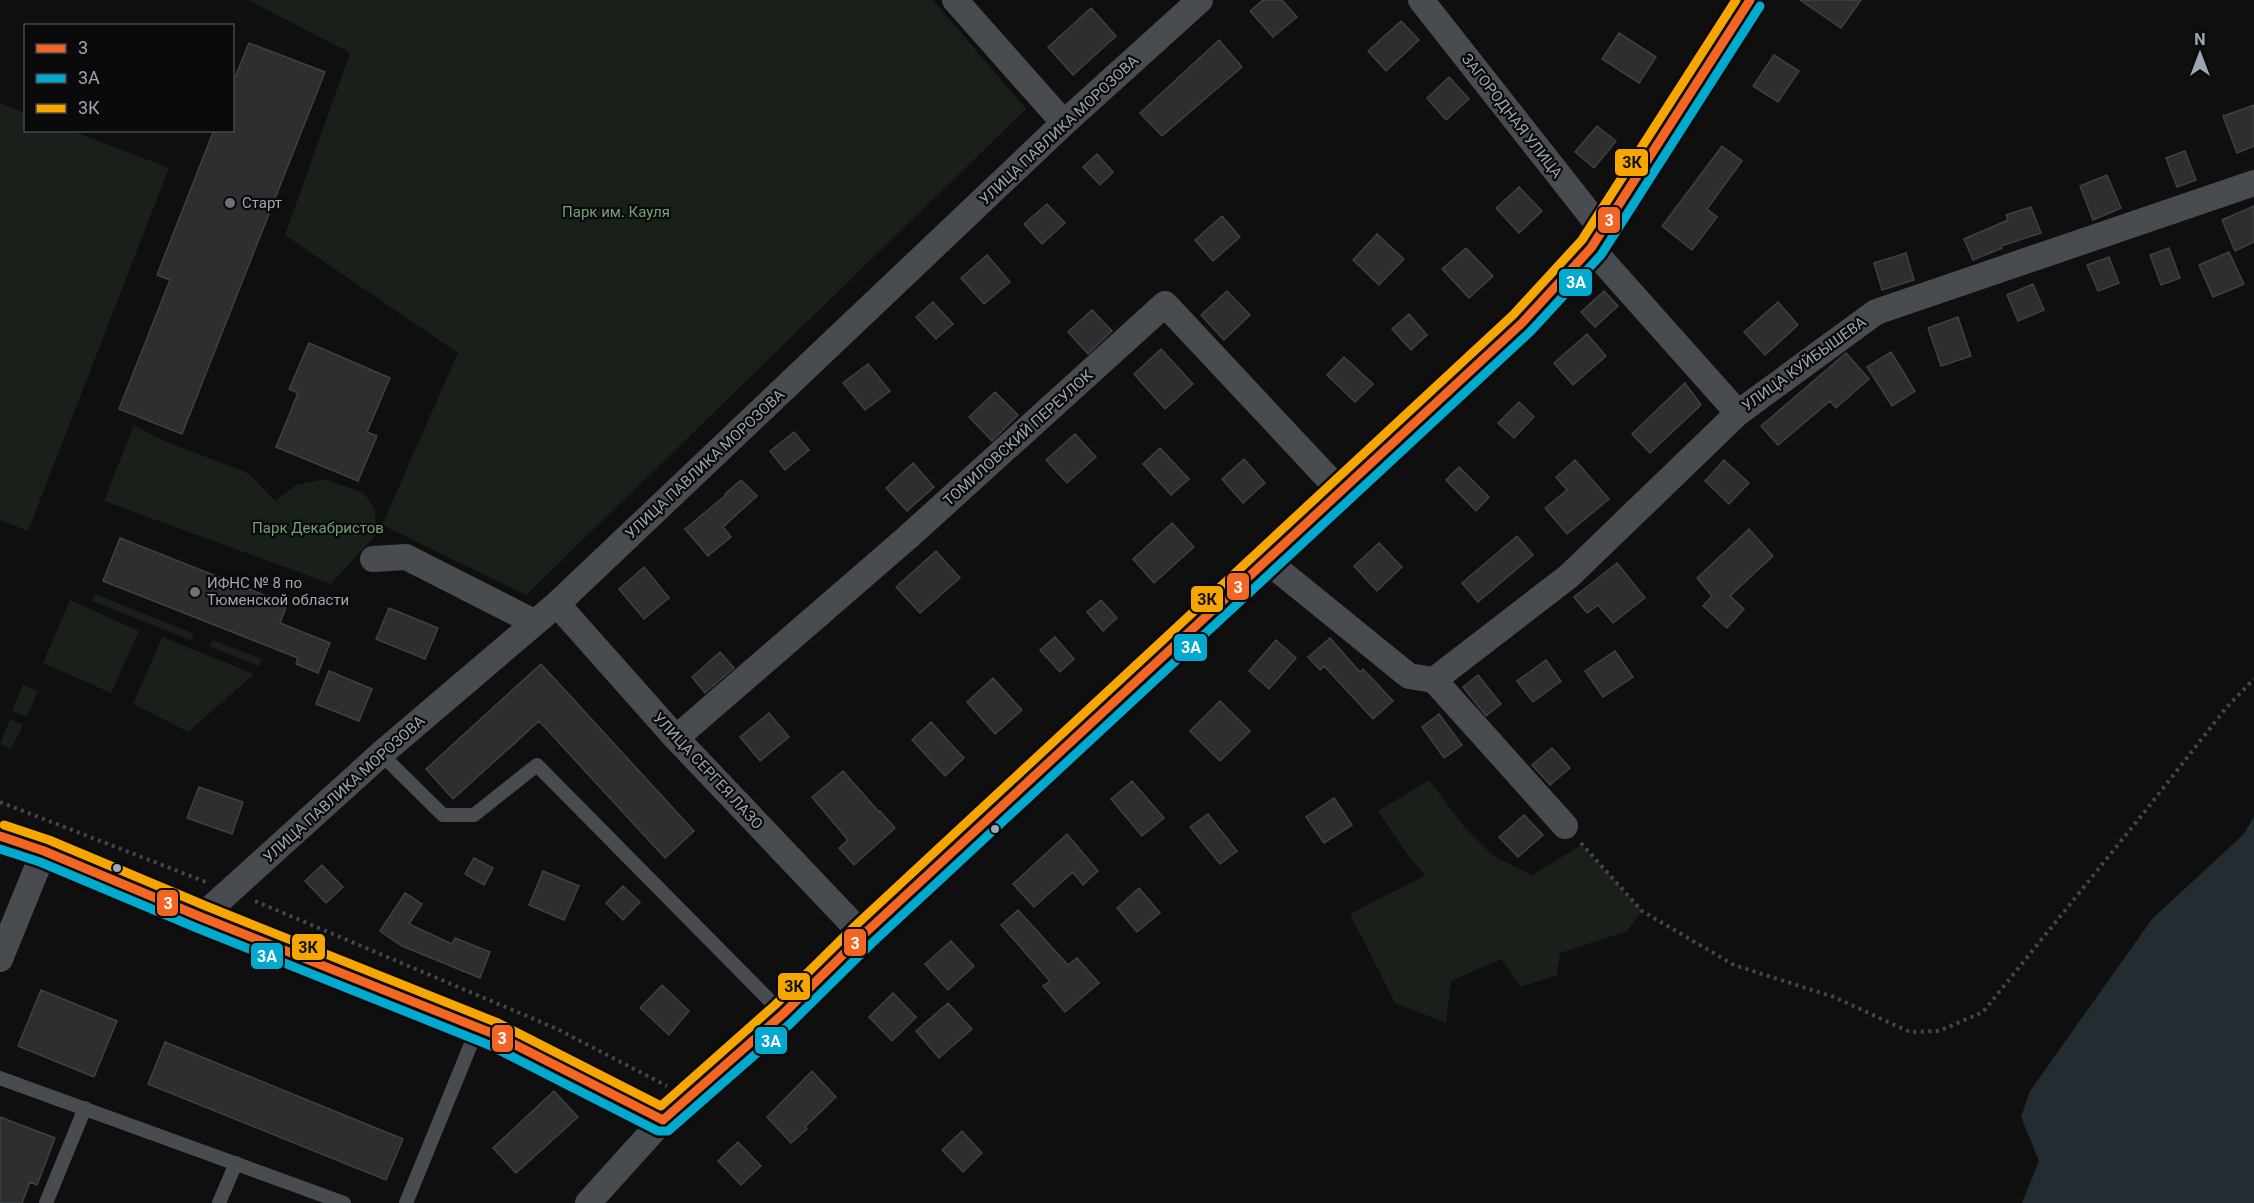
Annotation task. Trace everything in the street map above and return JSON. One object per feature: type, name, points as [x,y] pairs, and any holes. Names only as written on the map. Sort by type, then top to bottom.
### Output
[{"type":"street","points":[[955,0],[1064,123]]},
{"type":"street","name":"УЛИЦА ПАВЛИКА МОРОЗОВА","points":[[201,917],[381,754],[557,604],[1064,123],[1200,0]]},
{"type":"street","name":"ЗАГОРОДНАЯ УЛИЦА","points":[[1421,0],[1597,239],[1737,413]]},
{"type":"street","points":[[588,1203],[663,1119],[783,1014],[863,936],[1522,323],[1597,239],[1750,0]]},
{"type":"street","name":"УЛИЦА КУЙБЫШЕВА","points":[[1434,680],[1569,576],[1737,413],[1876,312],[2254,183]]},
{"type":"street","name":"ТОМИЛОВСКИЙ ПЕРЕУЛОК","points":[[676,738],[908,537],[1165,304],[1340,491]]},
{"type":"street","points":[[373,559],[406,557],[534,622]]},
{"type":"street","points":[[1266,560],[1408,676],[1434,680],[1565,826]]},
{"type":"street","name":"УЛИЦА СЕРГЕЯ ЛАЗО","points":[[557,604],[676,738],[863,936]]},
{"type":"street","points":[[0,836],[44,851],[201,917],[478,1027],[663,1119]]},
{"type":"street","points":[[0,959],[44,851]]},
{"type":"lane","points":[[381,754],[442,815],[474,815],[537,765],[783,1014]]},
{"type":"lane","points":[[406,1203],[478,1027]]},
{"type":"lane","points":[[0,1077],[344,1203]]},
{"type":"lane","points":[[46,1203],[85,1108]]},
{"type":"lane","points":[[219,1203],[236,1163]]},
{"type":"path","points":[[1565,826],[1642,911],[1734,965],[1834,997],[1910,1032],[1939,1031],[1983,1012],[2226,708],[2254,679]]},
{"type":"path","points":[[0,802],[230,891],[555,1028],[688,1097]]},
{"type":"green space","name":"Парк им. Кауля","points":[[248,0],[933,0],[1026,109],[526,595],[382,525],[458,353],[285,235],[350,53]]},
{"type":"green space","points":[[0,103],[24,113],[24,132],[75,132],[169,168],[28,531],[0,520]]},
{"type":"green space","name":"Парк Декабристов","points":[[134,425],[162,440],[248,473],[275,501],[296,485],[324,479],[364,493],[375,510],[376,535],[331,584],[104,501]]},
{"type":"green space","points":[[95,594],[194,634],[191,640],[92,601]]},
{"type":"green space","points":[[70,600],[139,631],[111,693],[43,663]]},
{"type":"green space","points":[[162,637],[254,674],[188,732],[133,704]]},
{"type":"green space","points":[[212,640],[262,659],[259,666],[209,646]]},
{"type":"green space","points":[[23,685],[38,691],[27,717],[12,711]]},
{"type":"green space","points":[[10,719],[23,725],[11,749],[0,744]]},
{"type":"green space","points":[[1429,780],[1465,828],[1493,856],[1532,875],[1582,845],[1642,911],[1627,931],[1560,953],[1557,975],[1521,987],[1501,959],[1451,981],[1446,1023],[1395,1003],[1350,914],[1426,875],[1412,861],[1378,811]]},
{"type":"shaded area","points":[[2254,816],[2254,1203],[2022,1203],[2039,1161],[2021,1117],[2030,1091],[2152,919],[2244,834]]},
{"type":"building","points":[[1263,0],[1282,0],[1297,17],[1273,37],[1250,11]]},
{"type":"building","points":[[1800,0],[1861,0],[1841,28]]},
{"type":"building","points":[[1091,8],[1116,36],[1073,75],[1048,47]]},
{"type":"building","points":[[1401,21],[1419,40],[1386,71],[1368,51]]},
{"type":"building","points":[[1619,33],[1656,57],[1639,83],[1602,59]]},
{"type":"building","points":[[1219,40],[1242,67],[1162,136],[1140,113]]},
{"type":"building","name":"Старт","points":[[249,43],[325,72],[182,434],[119,409],[170,280],[157,275],[213,132],[234,132],[234,80]]},
{"type":"building","points":[[1774,55],[1799,71],[1778,102],[1753,86]]},
{"type":"building","points":[[1449,77],[1469,99],[1446,120],[1427,98]]},
{"type":"building","points":[[2254,105],[2254,146],[2237,153],[2223,116]]},
{"type":"building","points":[[1597,126],[1616,141],[1594,168],[1575,152]]},
{"type":"building","points":[[1722,146],[1742,161],[1707,209],[1717,217],[1692,250],[1662,226]]},
{"type":"building","points":[[2185,151],[2196,180],[2177,187],[2166,158]]},
{"type":"building","points":[[1097,154],[1113,172],[1100,185],[1083,167]]},
{"type":"building","points":[[2107,175],[2121,208],[2093,220],[2080,186]]},
{"type":"building","points":[[1519,187],[1542,211],[1519,233],[1496,208]]},
{"type":"building","points":[[1047,204],[1065,223],[1042,244],[1024,224]]},
{"type":"building","points":[[2254,206],[2254,242],[2235,251],[2222,220]]},
{"type":"building","points":[[2031,207],[2041,233],[2001,246],[2002,248],[1973,260],[1964,239],[2008,220],[2006,215]]},
{"type":"building","points":[[1222,216],[1240,237],[1213,261],[1195,240]]},
{"type":"building","points":[[1377,234],[1404,259],[1379,285],[1353,260]]},
{"type":"building","points":[[1466,248],[1493,276],[1469,298],[1442,269]]},
{"type":"building","points":[[2169,248],[2180,278],[2161,285],[2150,255]]},
{"type":"building","points":[[2229,252],[2244,284],[2213,297],[2199,265]]},
{"type":"building","points":[[1906,253],[1914,280],[1882,290],[1874,263]]},
{"type":"building","points":[[987,255],[1010,282],[984,304],[961,278]]},
{"type":"building","points":[[2109,257],[2119,283],[2098,291],[2087,265]]},
{"type":"building","points":[[2033,284],[2044,310],[2018,321],[2007,295]]},
{"type":"building","points":[[1227,291],[1250,315],[1224,340],[1201,315]]},
{"type":"building","points":[[1604,291],[1618,306],[1595,327],[1581,312]]},
{"type":"building","points":[[933,302],[953,324],[936,339],[916,317]]},
{"type":"building","points":[[1778,302],[1798,325],[1765,355],[1744,332]]},
{"type":"building","points":[[1092,310],[1112,331],[1088,354],[1068,332]]},
{"type":"building","points":[[1409,314],[1427,335],[1411,350],[1392,329]]},
{"type":"building","points":[[1958,317],[1971,356],[1941,366],[1928,328]]},
{"type":"building","points":[[1587,334],[1606,356],[1573,385],[1554,363]]},
{"type":"building","points":[[309,343],[390,378],[367,432],[377,436],[358,481],[276,447],[298,393],[289,389]]},
{"type":"building","points":[[1161,349],[1193,384],[1165,409],[1134,374]]},
{"type":"building","points":[[1891,352],[1915,391],[1892,406],[1867,367]]},
{"type":"building","points":[[1846,353],[1869,379],[1836,408],[1830,401],[1778,445],[1761,426]]},
{"type":"building","points":[[1344,357],[1373,384],[1355,402],[1327,375]]},
{"type":"building","points":[[868,364],[890,391],[865,410],[843,383]]},
{"type":"building","points":[[1685,383],[1701,405],[1650,453],[1632,434]]},
{"type":"building","points":[[995,392],[1018,415],[992,441],[969,417]]},
{"type":"building","points":[[1519,402],[1534,417],[1514,438],[1498,423]]},
{"type":"building","points":[[794,432],[809,450],[785,470],[770,451]]},
{"type":"building","points":[[1075,434],[1096,457],[1067,483],[1046,460]]},
{"type":"building","points":[[1160,448],[1189,479],[1171,495],[1143,464]]},
{"type":"building","points":[[1244,459],[1265,483],[1243,503],[1222,479]]},
{"type":"building","points":[[1575,460],[1609,499],[1567,534],[1545,508],[1567,490],[1556,477]]},
{"type":"building","points":[[1724,460],[1749,483],[1729,504],[1705,481]]},
{"type":"building","points":[[913,463],[934,487],[907,511],[886,488]]},
{"type":"building","points":[[1459,467],[1489,497],[1476,511],[1446,480]]},
{"type":"building","points":[[741,480],[757,496],[723,527],[731,537],[708,556],[685,529]]},
{"type":"building","points":[[1172,523],[1194,547],[1154,583],[1133,559]]},
{"type":"building","points":[[1749,529],[1773,556],[1730,596],[1744,609],[1727,628],[1703,606],[1712,596],[1697,578]]},
{"type":"building","points":[[1517,536],[1533,555],[1478,602],[1462,583]]},
{"type":"building","name":"ИФНС № 8 по Тюменской области","points":[[120,538],[287,604],[280,623],[330,643],[318,673],[296,664],[298,658],[103,581]]},
{"type":"building","points":[[1379,543],[1402,567],[1377,591],[1354,566]]},
{"type":"building","points":[[936,551],[960,578],[920,613],[896,587]]},
{"type":"building","points":[[1617,563],[1645,598],[1613,623],[1598,605],[1587,613],[1574,597]]},
{"type":"building","points":[[644,567],[669,598],[644,619],[619,589]]},
{"type":"building","points":[[1101,600],[1117,618],[1103,631],[1087,612]]},
{"type":"building","points":[[389,608],[438,628],[425,659],[376,639]]},
{"type":"building","points":[[1055,637],[1074,659],[1060,672],[1040,650]]},
{"type":"building","points":[[1330,638],[1360,672],[1363,669],[1393,701],[1373,719],[1324,666],[1320,670],[1308,657]]},
{"type":"building","points":[[1276,640],[1296,658],[1269,689],[1249,671]]},
{"type":"building","points":[[1615,651],[1633,677],[1603,697],[1585,671]]},
{"type":"building","points":[[720,652],[734,668],[705,693],[692,677]]},
{"type":"building","points":[[1546,660],[1561,681],[1533,702],[1517,681]]},
{"type":"building","points":[[541,664],[694,831],[665,858],[539,721],[453,799],[426,769]]},
{"type":"building","points":[[329,671],[372,689],[359,721],[316,704]]},
{"type":"building","points":[[1478,675],[1501,704],[1486,716],[1463,687]]},
{"type":"building","points":[[993,678],[1022,710],[995,734],[967,702]]},
{"type":"building","points":[[1220,701],[1250,731],[1220,761],[1190,731]]},
{"type":"building","points":[[769,713],[789,737],[760,761],[740,737]]},
{"type":"building","points":[[1439,714],[1462,745],[1444,758],[1422,727]]},
{"type":"building","points":[[931,722],[964,758],[945,776],[912,740]]},
{"type":"building","points":[[1552,748],[1570,768],[1550,785],[1532,765]]},
{"type":"building","points":[[843,771],[895,828],[854,865],[839,848],[848,840],[812,797]]},
{"type":"building","points":[[1132,781],[1164,818],[1142,836],[1111,799]]},
{"type":"building","points":[[199,787],[243,802],[232,834],[187,818]]},
{"type":"building","points":[[1334,798],[1352,825],[1324,843],[1306,817]]},
{"type":"building","points":[[1208,814],[1237,851],[1220,864],[1190,827]]},
{"type":"building","points":[[1524,815],[1543,835],[1518,857],[1499,837]]},
{"type":"building","points":[[1067,834],[1098,871],[1083,885],[1073,872],[1034,907],[1013,884]]},
{"type":"building","points":[[474,858],[493,868],[484,885],[465,874]]},
{"type":"building","points":[[322,865],[343,887],[326,903],[305,881]]},
{"type":"building","points":[[543,871],[579,886],[564,920],[529,905]]},
{"type":"building","points":[[623,886],[640,902],[623,920],[606,903]]},
{"type":"building","points":[[1139,888],[1160,913],[1137,932],[1117,908]]},
{"type":"building","points":[[405,893],[422,904],[409,924],[452,944],[455,938],[490,952],[480,978],[402,946],[380,931]]},
{"type":"building","points":[[1018,910],[1068,965],[1077,958],[1099,983],[1065,1012],[1043,986],[1050,981],[1001,925]]},
{"type":"building","points":[[951,941],[974,966],[948,990],[925,964]]},
{"type":"building","points":[[662,985],[689,1011],[669,1035],[640,1008]]},
{"type":"building","points":[[41,990],[117,1021],[94,1077],[18,1046]]},
{"type":"building","points":[[893,993],[916,1017],[892,1041],[869,1017]]},
{"type":"building","points":[[948,1003],[972,1029],[939,1058],[916,1031]]},
{"type":"building","points":[[165,1042],[403,1139],[386,1180],[148,1084]]},
{"type":"building","points":[[812,1071],[836,1097],[791,1143],[767,1117]]},
{"type":"building","points":[[554,1091],[578,1117],[516,1173],[493,1148]]},
{"type":"building","points":[[0,1117],[55,1138],[37,1185],[30,1182],[22,1203],[0,1203]]},
{"type":"building","points":[[962,1131],[982,1153],[963,1172],[942,1150]]},
{"type":"building","points":[[738,1142],[761,1166],[741,1185],[718,1161]]},
{"type":"transit line","name":"3К","points":[[4,825],[49,840],[206,906],[498,1023],[661,1106],[775,1005],[855,926],[1513,315],[1582,240],[1736,0]]},
{"type":"transit line","name":"3","points":[[663,1120],[783,1014],[863,935],[1522,323],[1591,248],[1750,0]]},
{"type":"transit line","name":"3А","points":[[0,849],[40,862],[197,928],[489,1045],[658,1131],[668,1131],[791,1023],[871,944],[1531,331],[1601,255],[1760,6]]},
{"type":"transit line","name":"3","points":[[0,836],[44,851],[201,917],[494,1034],[663,1120]]},
{"type":"place","name":"Старт","points":[[230,203]]},
{"type":"place","name":"ИФНС № 8 по Тюменской области","points":[[195,592]]}]
